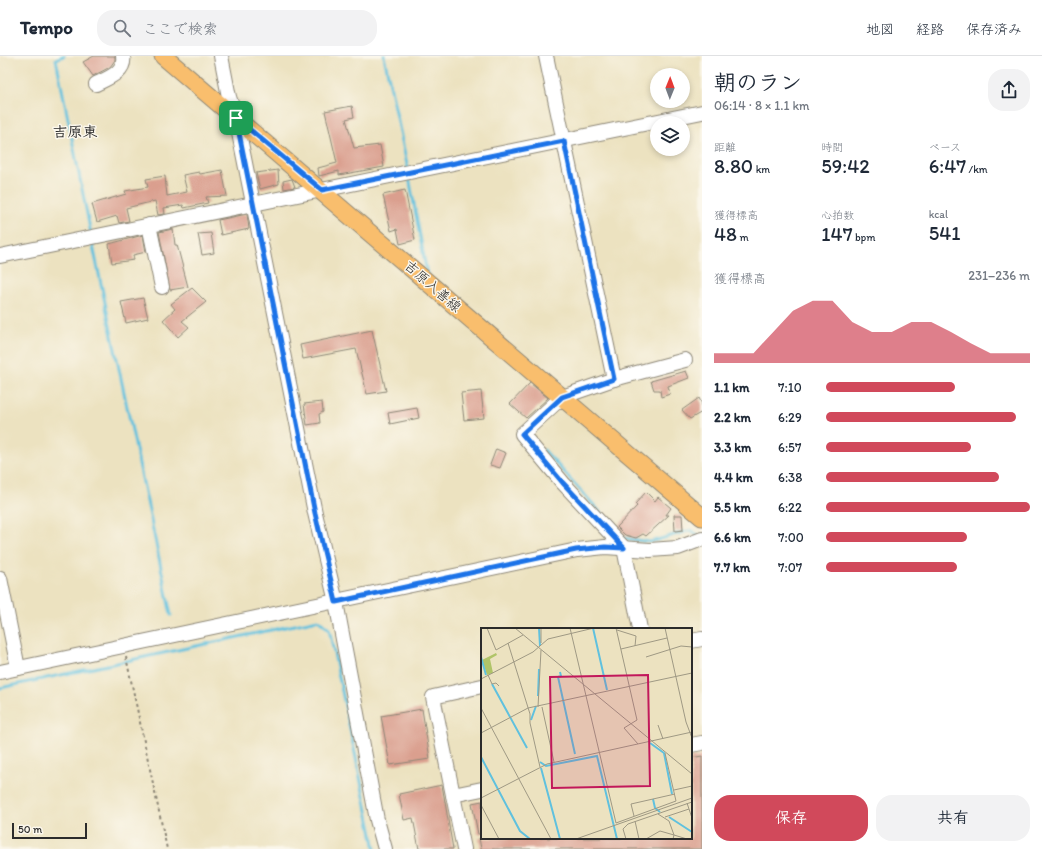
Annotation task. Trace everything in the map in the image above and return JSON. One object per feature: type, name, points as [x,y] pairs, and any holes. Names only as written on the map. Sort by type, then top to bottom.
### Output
[{"type":"main road","name":"吉原入善線","points":[[162,56],[322,190],[702,517]]},
{"type":"street","points":[[96,84],[120,71],[125,62],[124,56]]},
{"type":"street","points":[[221,56],[229,97],[236,118],[315,513],[336,602],[377,820],[385,849]]},
{"type":"street","points":[[546,56],[614,379]]},
{"type":"street","points":[[0,256],[702,112]]},
{"type":"street","points":[[149,225],[162,287]]},
{"type":"street","points":[[640,628],[624,548],[563,483],[522,434],[562,397],[614,379],[685,360]]},
{"type":"street","points":[[0,672],[124,644],[336,602],[576,550],[605,547],[650,550],[678,548],[702,540]]},
{"type":"street","points":[[0,578],[18,668]]},
{"type":"street","points":[[692,641],[702,638]]},
{"type":"street","points":[[464,849],[433,697],[481,686]]},
{"type":"street","points":[[692,745],[702,743]]},
{"type":"street","points":[[453,795],[481,788]]},
{"type":"path","points":[[124,644],[167,849]]},
{"type":"building","points":[[94,56],[115,56],[115,60],[110,67],[93,76],[83,62]]},
{"type":"building","points":[[352,106],[354,117],[346,119],[354,148],[380,145],[384,167],[339,175],[339,171],[319,176],[318,168],[337,163],[325,111]]},
{"type":"building","points":[[222,170],[227,196],[206,197],[208,203],[184,208],[183,205],[164,208],[165,214],[158,215],[155,201],[126,208],[129,221],[119,223],[117,216],[97,222],[92,204],[126,194],[125,191],[148,187],[146,179],[165,176],[167,196],[187,192],[183,175]]},
{"type":"building","points":[[278,170],[279,184],[260,189],[256,173]]},
{"type":"building","points":[[292,179],[295,187],[284,189],[283,181]]},
{"type":"building","points":[[405,190],[415,240],[400,244],[397,229],[391,231],[383,195]]},
{"type":"building","points":[[247,214],[249,229],[221,235],[218,220]]},
{"type":"building","points":[[173,229],[175,245],[177,245],[188,287],[170,290],[159,232]]},
{"type":"building","points":[[211,233],[214,253],[202,255],[198,234]]},
{"type":"building","points":[[143,235],[146,252],[133,255],[134,260],[112,263],[109,244]]},
{"type":"building","points":[[192,288],[206,302],[182,321],[189,327],[178,337],[163,320],[175,309],[171,304]]},
{"type":"building","points":[[143,298],[148,318],[126,323],[121,302]]},
{"type":"building","points":[[372,330],[386,391],[367,394],[356,349],[303,359],[300,345]]},
{"type":"building","points":[[686,371],[689,378],[668,386],[670,394],[661,397],[660,390],[654,390],[651,381]]},
{"type":"building","points":[[530,383],[548,398],[526,418],[510,404]]},
{"type":"building","points":[[481,391],[484,418],[464,420],[461,393]]},
{"type":"building","points":[[699,398],[702,404],[702,412],[690,419],[682,410]]},
{"type":"building","points":[[322,402],[323,412],[319,414],[320,423],[307,425],[304,404]]},
{"type":"building","points":[[417,408],[419,418],[390,424],[388,413]]},
{"type":"building","points":[[496,449],[506,453],[500,468],[490,465]]},
{"type":"building","points":[[646,492],[655,501],[658,497],[671,508],[666,515],[669,515],[646,536],[643,534],[636,538],[625,535],[617,527],[637,506],[635,504]]},
{"type":"building","points":[[674,515],[682,515],[683,530],[675,531]]},
{"type":"building","points":[[422,709],[430,759],[390,765],[381,716]]},
{"type":"building","points":[[702,756],[702,849],[481,849],[479,838],[692,839],[692,758]]},
{"type":"building","points":[[442,785],[453,849],[419,849],[413,818],[404,820],[399,794]]},
{"type":"building","points":[[481,801],[481,834],[478,834],[472,803]]},
{"type":"waterway","points":[[64,56],[56,59],[91,234]]},
{"type":"waterway","points":[[384,56],[408,169]]},
{"type":"waterway","points":[[409,177],[427,274]]},
{"type":"waterway","points":[[92,241],[171,615]]},
{"type":"waterway","points":[[544,450],[602,514]]},
{"type":"waterway","points":[[623,538],[650,542],[691,530],[699,536]]},
{"type":"waterway","points":[[0,688],[318,620],[329,629],[375,849]]},
{"type":"district","name":"吉原東","points":[[75,132]]},
{"type":"route","points":[[236,118],[322,190],[564,141],[614,379],[562,397],[522,434],[601,526],[624,548],[605,547],[576,550],[336,602],[315,513],[236,118]]}]
